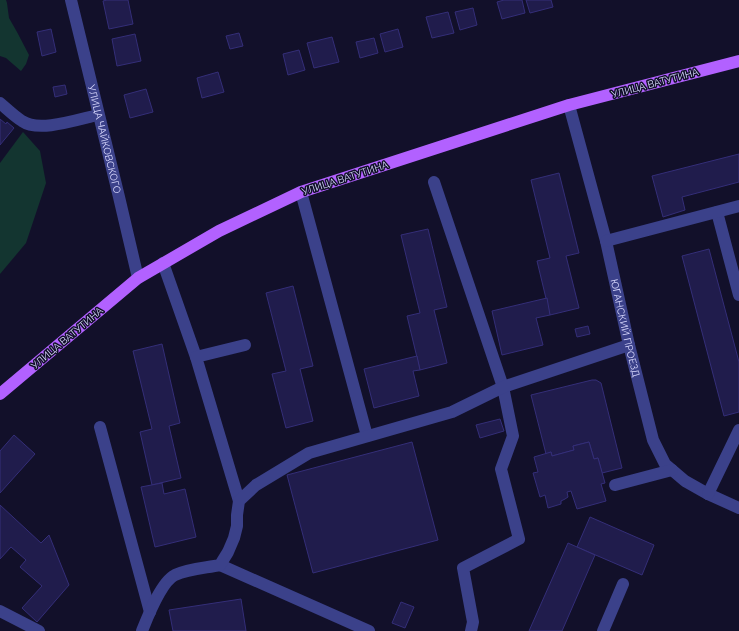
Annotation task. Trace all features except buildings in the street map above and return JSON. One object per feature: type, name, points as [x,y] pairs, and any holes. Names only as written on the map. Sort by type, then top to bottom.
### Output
[{"type":"main road","name":"УЛИЦА ВАТУТИНА","points":[[0,394],[138,278],[219,231],[300,192],[569,106],[739,61]]},
{"type":"street","name":"УЛИЦА ЧАЙКОВСКОГО","points":[[71,0],[138,278]]},
{"type":"street","points":[[0,103],[22,122],[34,126],[49,126],[98,115]]},
{"type":"street","name":"ЮГАНСКИЙ ПРОЕЗД","points":[[569,106],[606,241],[629,345],[653,440],[665,464],[685,481],[708,494],[739,508]]},
{"type":"street","points":[[434,182],[503,387],[513,436],[501,469],[519,539],[463,568],[473,622],[471,631]]},
{"type":"street","points":[[300,192],[367,436]]},
{"type":"street","points":[[606,241],[739,206]]},
{"type":"street","points":[[717,212],[739,295]]},
{"type":"street","points":[[163,264],[196,358],[239,500],[237,526],[234,538],[220,566]]},
{"type":"street","points":[[196,358],[245,345]]},
{"type":"street","points":[[239,500],[256,485],[309,453],[452,412],[503,387],[629,345]]},
{"type":"street","points":[[100,427],[150,612]]},
{"type":"street","points":[[708,494],[739,430]]},
{"type":"street","points":[[615,485],[672,470]]},
{"type":"street","points":[[142,631],[165,584],[173,576],[185,571],[220,566],[369,631]]},
{"type":"street","points":[[603,631],[623,584]]},
{"type":"street","points":[[0,611],[39,631]]},
{"type":"green space","points":[[0,0],[6,0],[9,18],[29,55],[26,64],[21,71],[6,58],[0,56]]},
{"type":"green space","points":[[23,132],[40,151],[46,183],[26,243],[0,274],[0,163]]}]
